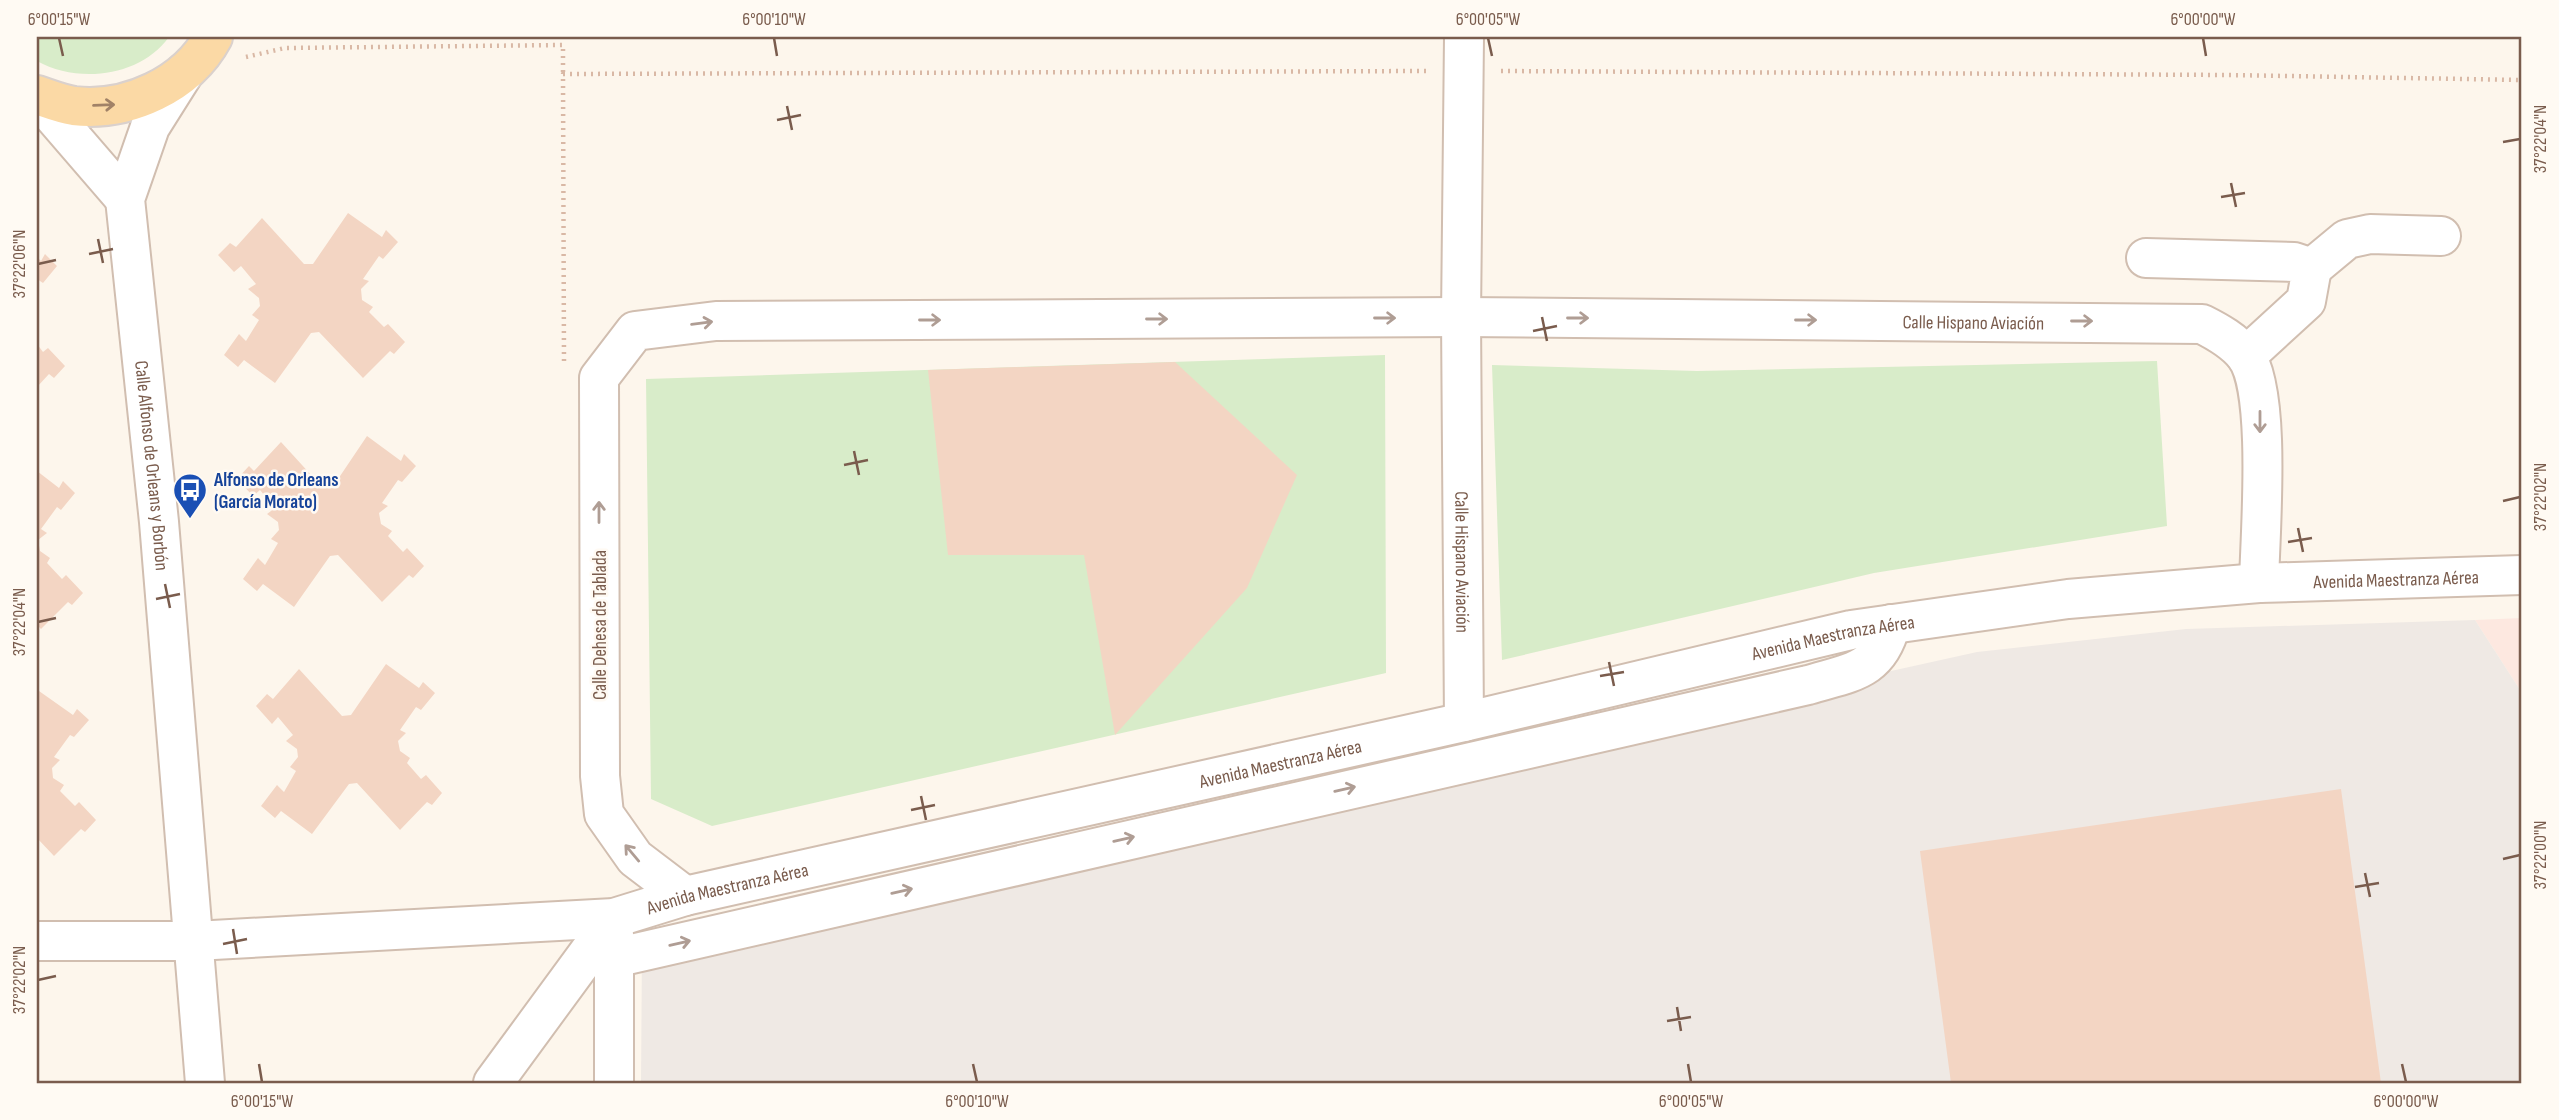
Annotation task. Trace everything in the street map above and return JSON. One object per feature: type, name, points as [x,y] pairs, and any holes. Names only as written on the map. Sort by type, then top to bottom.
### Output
[{"type":"main road","points":[[37,96],[73,106],[113,106],[151,94],[226,48]]},
{"type":"street","name":"Calle Hispano Aviación","points":[[1464,54],[1461,317],[1464,722]]},
{"type":"street","name":"Calle Alfonso de Orleans y Borbón","points":[[184,73],[150,127],[125,199],[159,522],[205,1083]]},
{"type":"street","points":[[37,96],[125,199]]},
{"type":"street","points":[[2246,356],[2306,301],[2312,268],[2347,239],[2370,234],[2441,236]]},
{"type":"street","points":[[2146,258],[2294,262],[2312,268]]},
{"type":"street","name":"Calle Hispano Aviación","points":[[1461,317],[2202,324],[2222,334],[2246,356],[2257,379],[2260,409],[2259,583]]},
{"type":"street","name":"Calle Dehesa de Tablada","points":[[685,896],[635,858],[604,814],[600,776],[599,378],[635,331],[716,321],[1461,317]]},
{"type":"street","name":"Avenida Maestranza Aérea","points":[[37,941],[194,941],[614,918],[685,896],[1464,722],[1851,629],[2068,599],[2259,583],[2522,575]]},
{"type":"street","points":[[614,958],[1808,685],[1872,662],[1885,648],[1891,624]]},
{"type":"street","points":[[614,918],[614,1083]]},
{"type":"street","points":[[493,1083],[614,918]]},
{"type":"path","points":[[226,48],[563,45],[564,366]]},
{"type":"path","points":[[563,74],[1464,54],[2228,75],[2522,80]]},
{"type":"shaded area","points":[[2522,618],[2522,693],[2475,620]]},
{"type":"shaded area","points":[[2475,620],[2522,693],[2522,1083],[641,1083],[642,948],[1977,652],[2186,629]]},
{"type":"green space","points":[[37,37],[169,37],[142,61],[108,73],[89,74],[71,73],[37,61]]},
{"type":"green space","points":[[1385,355],[1386,673],[712,826],[651,799],[646,379]]},
{"type":"green space","points":[[2157,361],[2167,526],[1874,573],[1502,660],[1492,365],[1697,371]]},
{"type":"building","points":[[348,213],[382,237],[386,230],[398,242],[383,259],[379,256],[363,279],[369,281],[361,289],[362,300],[373,307],[369,312],[384,327],[388,324],[405,342],[394,354],[390,351],[363,378],[319,332],[311,333],[275,383],[244,360],[238,367],[224,355],[239,334],[246,341],[259,320],[252,315],[260,306],[259,298],[248,289],[256,284],[241,266],[234,272],[218,255],[230,243],[236,247],[262,218],[304,264],[313,264]]},
{"type":"building","points":[[45,254],[57,266],[43,283],[37,279],[37,257],[41,261]]},
{"type":"building","points":[[37,344],[43,352],[48,348],[65,366],[54,378],[49,374],[37,387]]},
{"type":"building","points":[[1175,362],[1297,475],[1247,588],[1115,735],[1084,555],[948,555],[928,370]]},
{"type":"building","points":[[367,436],[401,461],[404,454],[416,466],[402,482],[398,480],[382,503],[388,506],[379,513],[381,524],[392,531],[388,536],[403,552],[407,548],[424,566],[413,578],[409,575],[382,602],[338,555],[330,556],[294,607],[263,584],[257,591],[243,579],[258,558],[265,565],[278,543],[271,539],[279,530],[278,522],[267,514],[275,508],[260,490],[253,496],[237,479],[249,466],[254,471],[281,442],[323,488],[332,488]]},
{"type":"building","points":[[37,471],[59,488],[63,481],[75,493],[61,510],[57,507],[41,529],[47,533],[38,540],[40,551],[50,558],[47,563],[62,579],[66,575],[83,593],[72,605],[68,602],[41,629],[37,625]]},
{"type":"building","points":[[386,664],[419,688],[423,682],[435,693],[421,710],[416,707],[400,730],[406,733],[398,741],[400,751],[410,758],[407,763],[421,779],[426,775],[442,793],[432,805],[427,802],[400,830],[357,783],[349,784],[312,834],[281,811],[275,818],[261,806],[277,785],[284,792],[296,771],[290,767],[298,757],[297,749],[286,741],[293,735],[278,717],[272,724],[256,706],[267,694],[273,699],[299,669],[342,716],[351,715]]},
{"type":"building","points":[[39,691],[73,715],[77,709],[89,720],[74,737],[70,735],[54,757],[60,760],[52,768],[53,778],[64,785],[60,791],[75,806],[79,802],[96,820],[85,832],[81,829],[54,856],[37,838]]},
{"type":"building","points":[[2341,789],[2381,1083],[1951,1083],[1920,851]]},
{"type":"place","name":"Alfonso de Orleans (García Morato)","points":[[190,520]]}]
